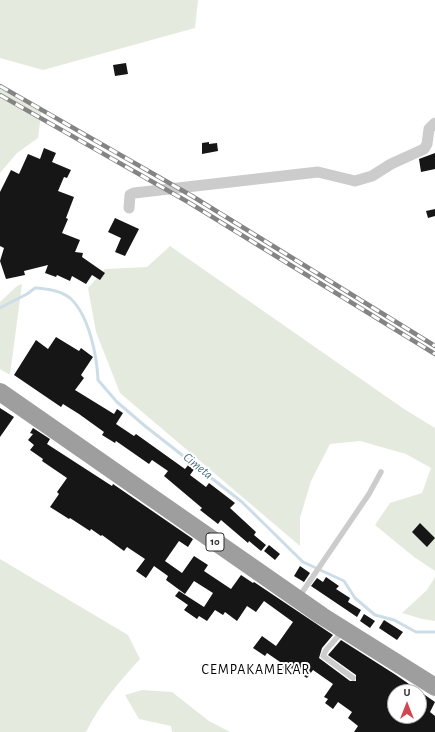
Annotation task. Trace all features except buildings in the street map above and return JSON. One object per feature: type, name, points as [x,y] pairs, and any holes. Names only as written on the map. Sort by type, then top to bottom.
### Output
[{"type":"highway","name":"10","points":[[0,392],[344,631],[435,687]]},
{"type":"street","points":[[129,208],[130,195],[134,193],[318,172],[355,181],[364,179],[391,164],[424,149],[427,144],[429,129],[435,124]]},
{"type":"lane","points":[[297,599],[369,494],[380,472]]},
{"type":"lane","points":[[344,631],[326,650],[323,656],[352,678]]},
{"type":"shaded area","points":[[0,0],[198,0],[195,28],[43,70],[0,58]]},
{"type":"shaded area","points":[[0,87],[42,107],[38,138],[17,153],[0,173]]},
{"type":"shaded area","points":[[170,246],[404,409],[435,428],[435,571],[414,557],[375,525],[390,503],[422,493],[431,468],[406,454],[360,441],[330,444],[311,481],[300,518],[300,546],[120,393],[96,332],[88,288],[105,269],[147,267]]},
{"type":"shaded area","points":[[22,284],[10,375],[0,369],[0,302],[17,286]]},
{"type":"shaded area","points":[[0,559],[128,635],[140,659],[110,694],[97,712],[86,732],[0,732]]},
{"type":"shaded area","points":[[435,577],[435,621],[402,613],[427,590]]},
{"type":"shaded area","points":[[142,690],[172,692],[209,721],[230,732],[172,732],[171,726],[139,719],[125,695]]},
{"type":"waterway","name":"Cimeta","points":[[0,308],[27,294],[35,288],[48,289],[66,295],[77,305],[87,325],[94,348],[98,380],[117,402],[145,426],[242,502],[303,562],[344,581],[355,598],[375,615],[394,620],[416,632],[435,632]]},
{"type":"railway","points":[[0,86],[192,196],[435,346]]},
{"type":"railway","points":[[0,95],[188,202],[435,354]]},
{"type":"district","name":"CEMPAKAMEKAR","points":[[256,670]]}]
